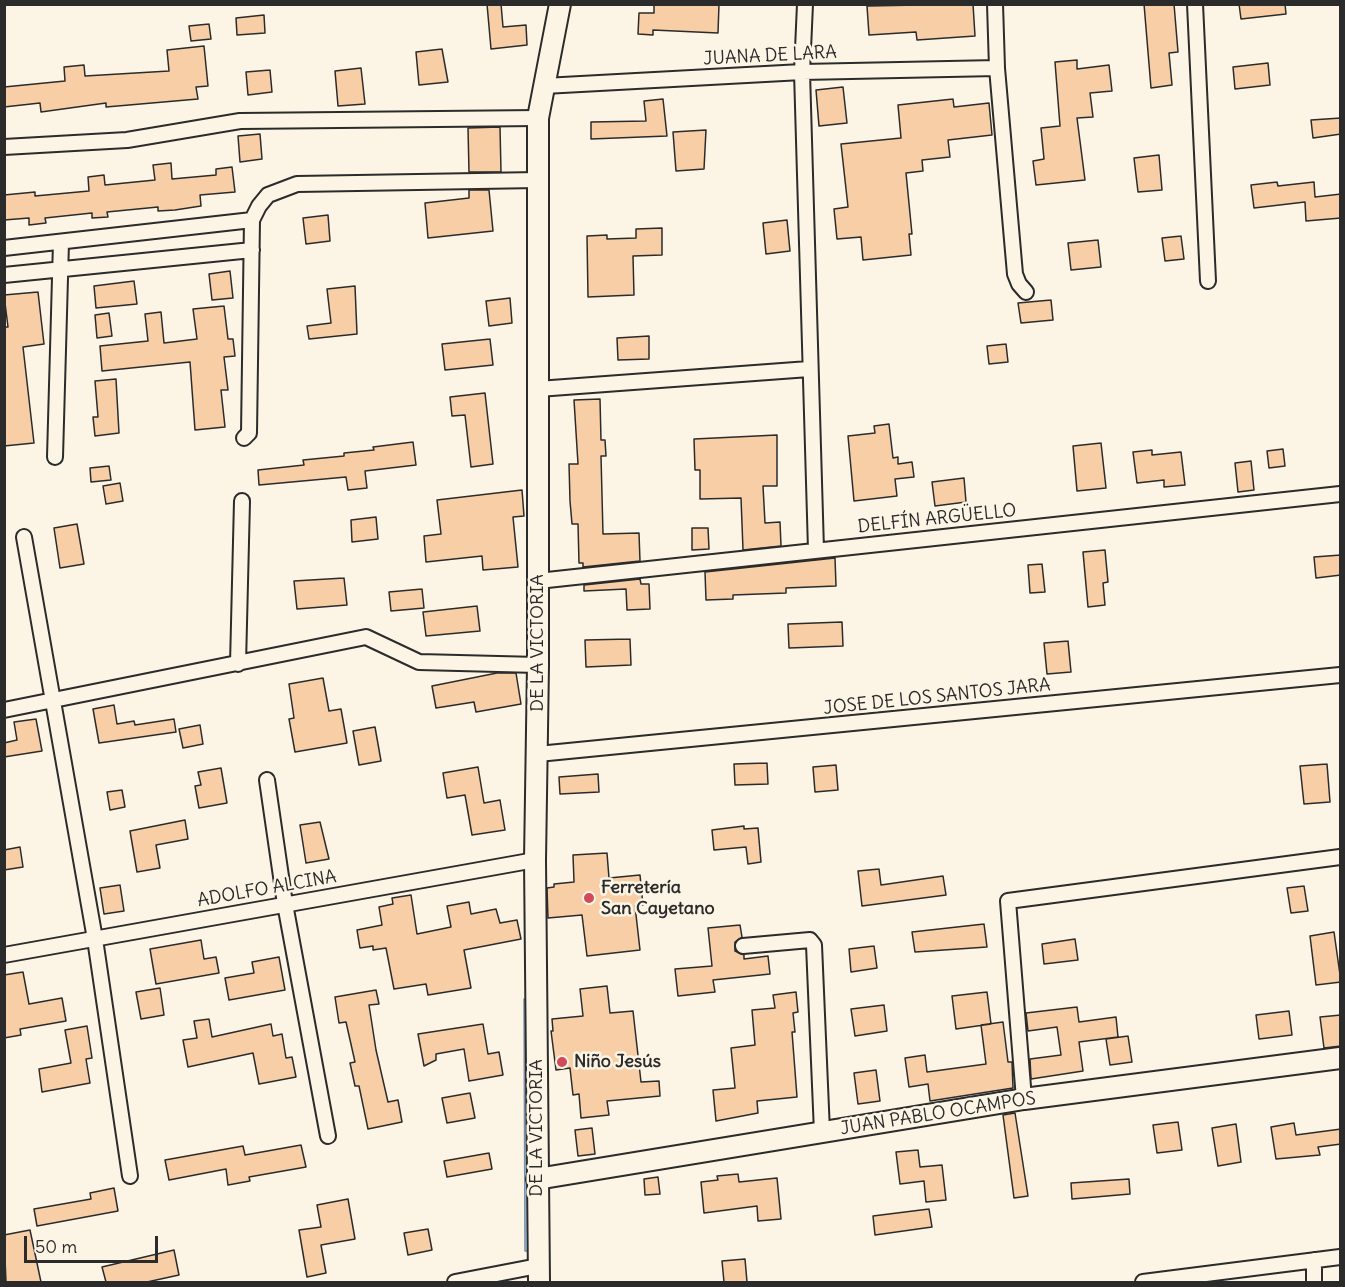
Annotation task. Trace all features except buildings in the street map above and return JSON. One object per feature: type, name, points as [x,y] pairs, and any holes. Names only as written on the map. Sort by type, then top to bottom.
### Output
[{"type":"main road","name":"DE LA VICTORIA","points":[[539,1274],[535,860],[538,754],[538,118],[560,4]]},
{"type":"main road","name":"JUAN PABLO OCAMPOS","points":[[537,1179],[1024,1099],[1341,1058]]},
{"type":"street","points":[[805,4],[802,72],[816,550]]},
{"type":"street","points":[[996,4],[997,68],[1015,274],[1019,284],[1026,292]]},
{"type":"street","points":[[1195,4],[1208,280]]},
{"type":"street","name":"JUANA DE LARA","points":[[544,86],[802,72],[997,68]]},
{"type":"street","points":[[4,147],[128,140],[240,121],[538,118]]},
{"type":"street","points":[[244,438],[249,433],[252,220],[268,195],[297,184],[538,180]]},
{"type":"street","points":[[4,248],[252,220]]},
{"type":"street","points":[[55,457],[61,242]]},
{"type":"street","points":[[4,275],[252,250]]},
{"type":"street","points":[[538,388],[809,369]]},
{"type":"street","name":"DELFÍN ARGÜELLO","points":[[538,581],[1341,494]]},
{"type":"street","points":[[238,664],[242,501]]},
{"type":"street","points":[[24,537],[51,701],[95,939],[130,1176]]},
{"type":"street","points":[[4,710],[366,637],[420,662],[538,665]]},
{"type":"street","name":"JOSE DE LOS SANTOS JARA","points":[[538,754],[1341,675]]},
{"type":"street","points":[[267,780],[285,904],[328,1136]]},
{"type":"street","points":[[1024,1099],[1008,902],[1341,857]]},
{"type":"street","name":"ADOLFO ALCINA","points":[[4,955],[535,860]]},
{"type":"street","points":[[743,946],[810,940],[814,945],[822,1132]]},
{"type":"street","points":[[1143,1282],[1341,1257]]},
{"type":"street","points":[[1314,1260],[1314,1282]]},
{"type":"street","points":[[455,1282],[539,1274]]},
{"type":"water","points":[[524,999],[527,999],[528,1251],[525,1251]]},
{"type":"place","name":"Ferretería San Cayetano","points":[[589,898]]},
{"type":"place","name":"Niño Jesús","points":[[562,1062]]}]
